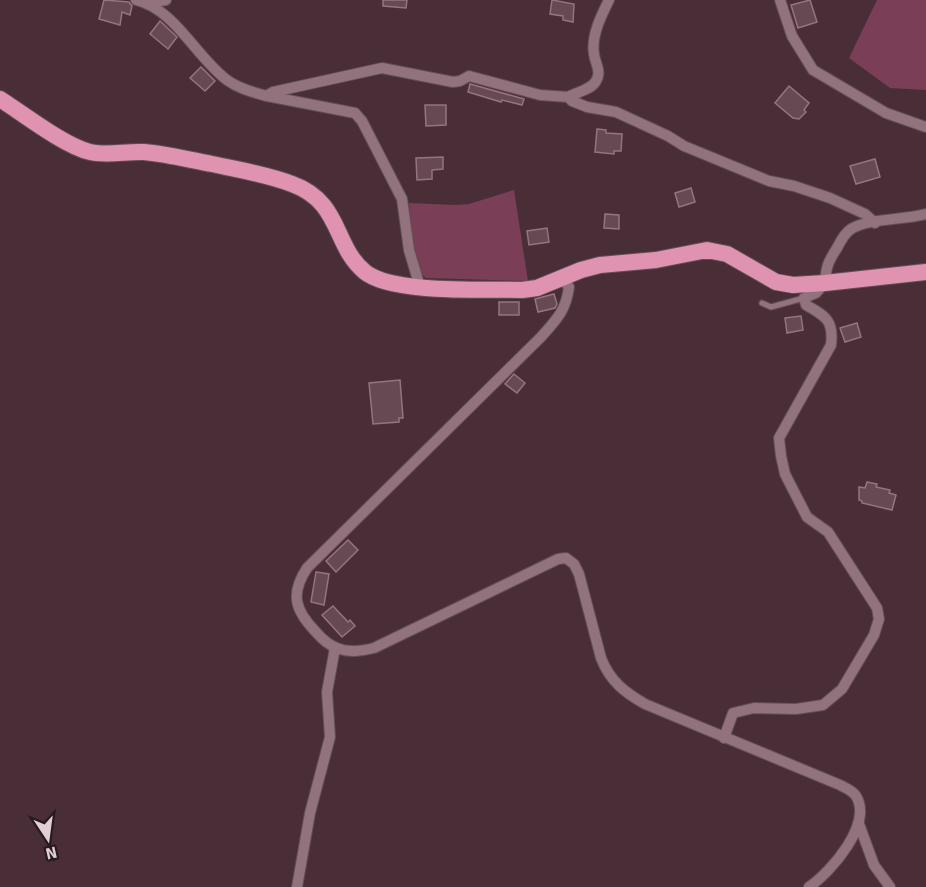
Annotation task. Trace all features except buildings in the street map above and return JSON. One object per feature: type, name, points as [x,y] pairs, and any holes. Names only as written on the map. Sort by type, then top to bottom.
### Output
[{"type":"highway","points":[[0,99],[72,146],[90,152],[144,152],[265,175],[293,184],[312,194],[324,207],[336,223],[358,266],[382,282],[403,287],[522,290],[537,288],[581,270],[600,265],[656,260],[707,250],[727,254],[776,282],[793,285],[825,284],[926,272]]},
{"type":"street","points":[[136,0],[149,3],[162,11],[227,80],[237,87],[267,96],[355,113],[362,121],[402,199],[409,250],[420,287]]},
{"type":"street","points":[[149,3],[166,0]]},
{"type":"street","points":[[267,96],[273,92],[382,68],[453,82],[469,76],[540,95],[568,97],[592,87],[597,81],[599,74],[594,45],[596,32],[609,0]]},
{"type":"street","points":[[780,0],[792,36],[813,70],[886,113],[926,127]]},
{"type":"street","points":[[568,97],[572,101],[587,106],[616,112],[668,136],[684,147],[769,181],[794,186],[830,198],[865,214],[875,223]]},
{"type":"street","points":[[724,738],[733,713],[754,708],[796,709],[823,705],[842,689],[874,635],[879,619],[877,608],[828,532],[807,517],[785,474],[779,438],[831,345],[833,333],[830,323],[806,305],[804,298],[816,293],[825,284],[826,265],[849,230],[926,214]]},
{"type":"street","points":[[562,279],[568,287],[567,301],[560,316],[519,361],[318,557],[299,580],[296,594],[301,614],[327,643],[335,648],[360,651],[374,648],[558,559],[567,558],[574,564],[579,574],[606,671],[616,685],[628,695],[724,738],[840,785],[855,794],[861,808],[859,824],[849,843],[818,883],[809,887]]},
{"type":"street","points":[[297,887],[310,813],[330,736],[327,692],[335,648]]},
{"type":"street","points":[[859,824],[874,865],[890,887]]},
{"type":"lane","points":[[762,303],[771,307],[804,298]]},
{"type":"shaded area","points":[[877,0],[926,0],[926,90],[890,88],[849,58]]},
{"type":"shaded area","points":[[514,190],[528,281],[426,278],[420,272],[413,254],[409,203],[469,204]]}]
